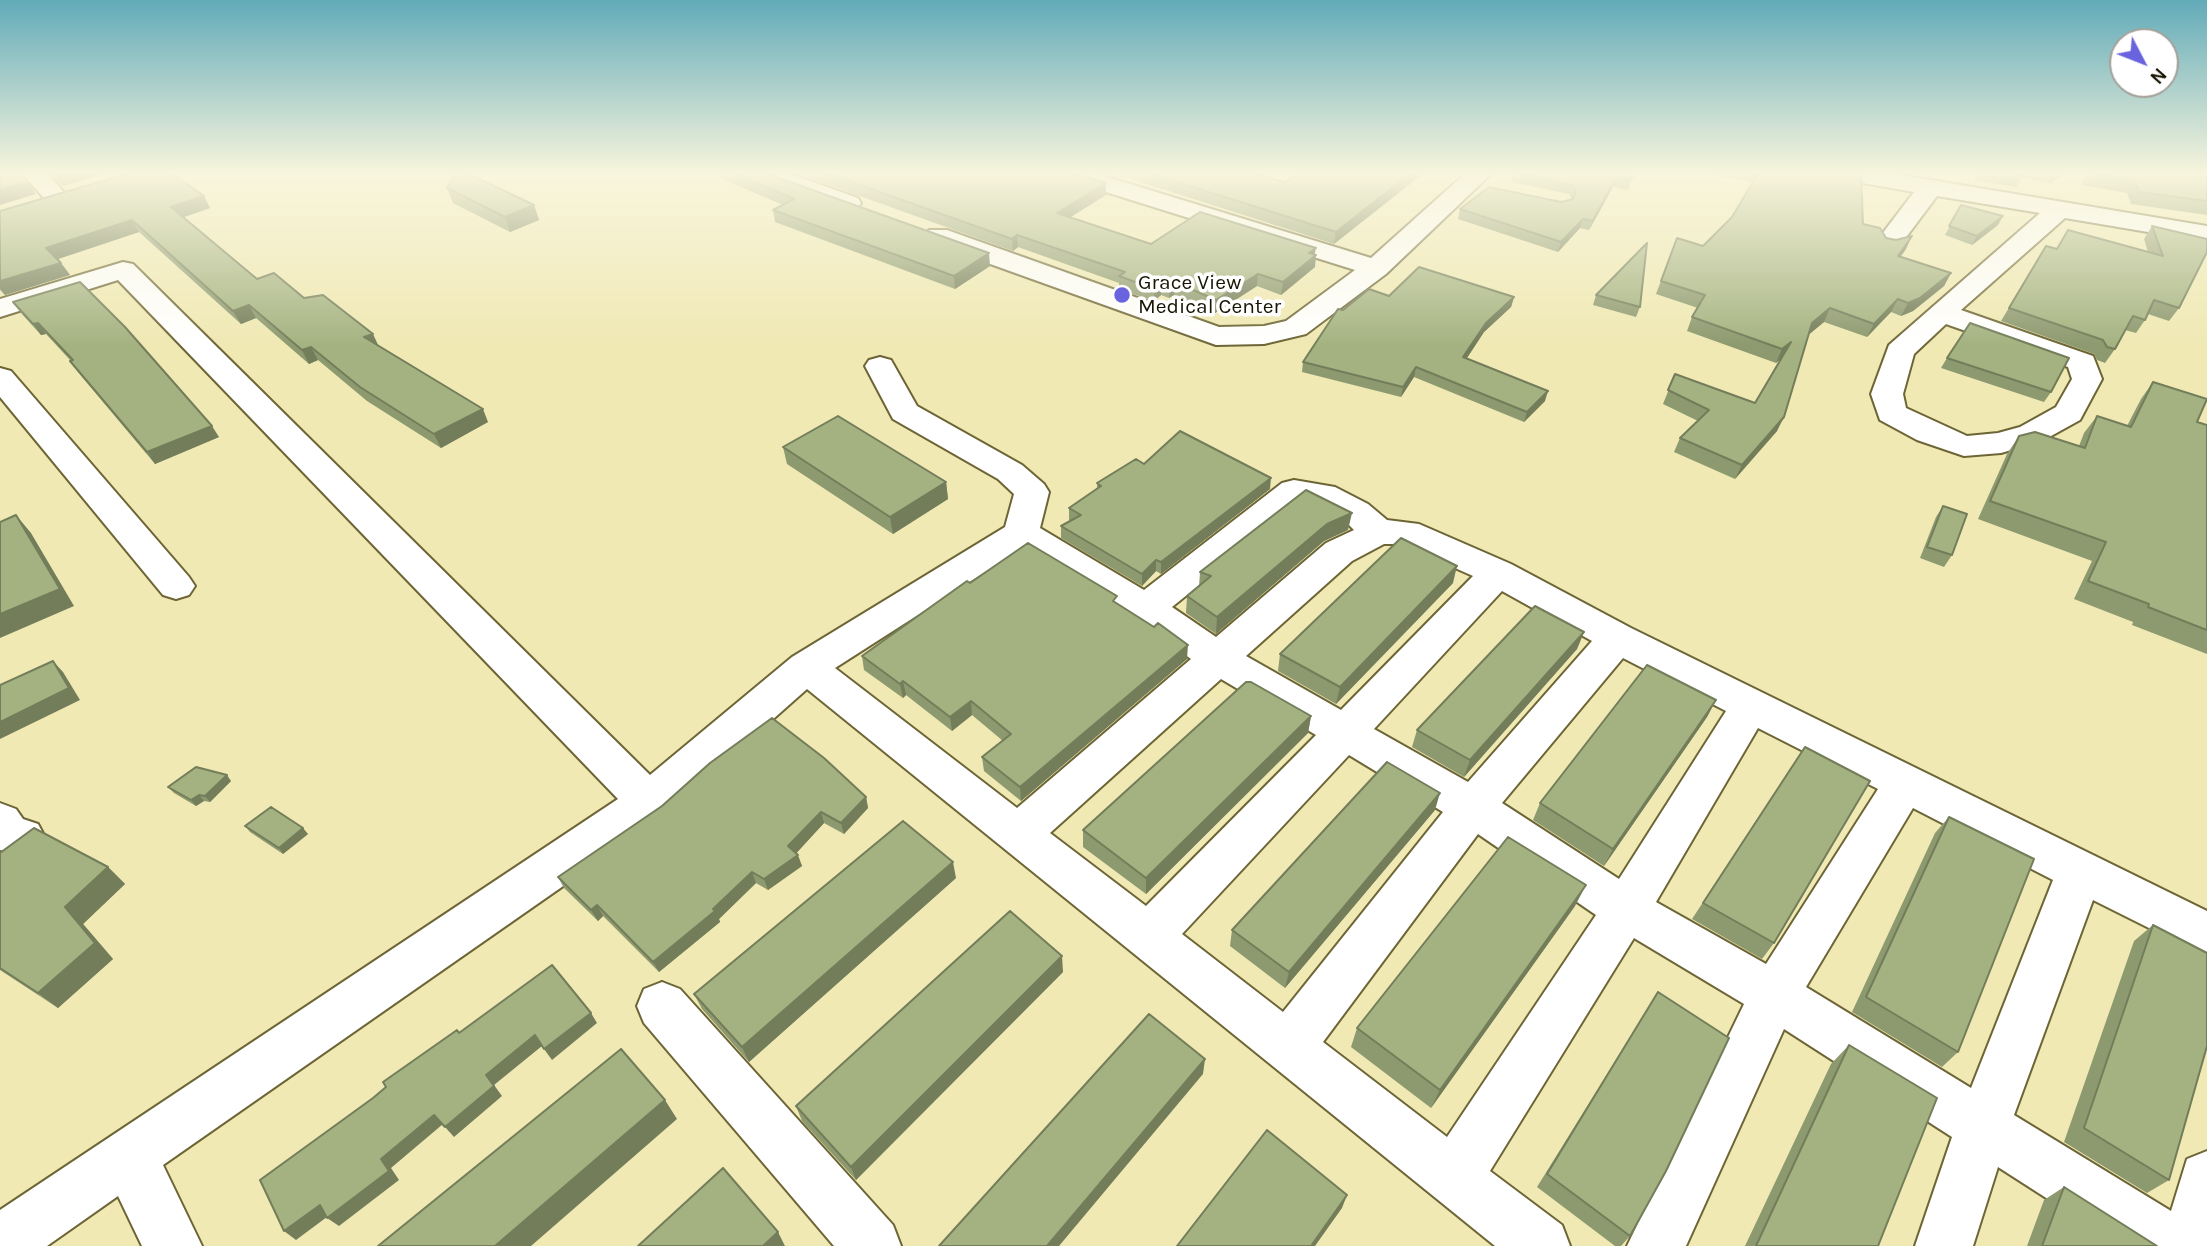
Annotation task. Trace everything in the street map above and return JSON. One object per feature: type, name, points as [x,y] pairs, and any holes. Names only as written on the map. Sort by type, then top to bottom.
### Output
[{"type":"street","points":[[924,230],[1216,337],[1264,335],[1296,328],[1376,268],[1421,230]]},
{"type":"street","points":[[1254,230],[1376,268]]},
{"type":"street","points":[[1889,242],[1898,230]]},
{"type":"street","points":[[1941,313],[2081,362],[2087,379],[2069,413],[2031,434],[2001,443],[1964,446],[1928,433],[1891,413],[1887,394],[1900,351],[1941,313],[2036,230]]},
{"type":"street","points":[[2183,230],[2207,234]]},
{"type":"street","points":[[0,308],[123,270],[649,802]]},
{"type":"street","points":[[0,1244],[649,802],[806,667],[1021,533],[1032,492],[1010,472],[904,412],[880,366]]},
{"type":"street","points":[[0,377],[176,586]]},
{"type":"street","points":[[1146,608],[1294,491],[1323,495],[1356,512],[1378,532]]},
{"type":"street","points":[[1017,834],[1339,552],[1378,532],[1406,532],[1498,573],[1617,638],[2207,935]]},
{"type":"street","points":[[1021,533],[1146,608],[1219,659],[1473,807],[1626,909],[1774,995],[2174,1246]]},
{"type":"street","points":[[1148,937],[1498,573]]},
{"type":"street","points":[[1288,1047],[1473,807],[1617,638]]},
{"type":"street","points":[[806,667],[1541,1246]]},
{"type":"street","points":[[1454,1177],[1626,909],[1751,705]]},
{"type":"street","points":[[1656,1246],[1774,995],[1905,783]]},
{"type":"street","points":[[1944,1246],[1983,1126],[2080,871]]},
{"type":"street","points":[[662,1006],[872,1246]]},
{"type":"street","points":[[128,1156],[173,1246]]},
{"type":"street","points":[[2191,1246],[2207,1179]]},
{"type":"building","points":[[0,230],[101,230],[46,248],[61,263],[0,281]]},
{"type":"building","points":[[143,230],[199,230],[257,279],[274,273],[304,298],[323,295],[373,334],[364,337],[483,409],[434,434],[360,387],[311,347],[302,350],[249,305],[233,311]]},
{"type":"building","points":[[828,230],[925,230],[989,253],[954,276]]},
{"type":"building","points":[[987,230],[1109,230],[1151,244],[1172,230],[1258,230],[1316,248],[1309,253],[1316,255],[1283,282],[1258,274],[1216,300],[1175,282],[1170,286],[1161,283],[1154,289],[1119,276],[1125,272],[1017,235],[1012,239]]},
{"type":"building","points":[[1525,230],[1572,230],[1561,242]]},
{"type":"building","points":[[1719,230],[1881,230],[1886,238],[1896,240],[1912,236],[1898,256],[1951,273],[1920,298],[1908,303],[1898,299],[1874,324],[1830,308],[1812,323],[1784,417],[1742,465],[1680,438],[1709,410],[1668,390],[1675,374],[1755,403],[1791,342],[1782,349],[1692,317],[1705,295],[1661,281],[1677,238],[1703,246]]},
{"type":"building","points":[[1961,230],[1985,230],[1977,236]]},
{"type":"building","points":[[2068,230],[2163,256],[2154,230],[2170,230],[2207,239],[2207,252],[2179,308],[2154,300],[2145,320],[2133,316],[2115,349],[2107,347],[2103,340],[2009,308],[2046,246],[2057,249]]},
{"type":"building","points":[[1647,243],[1640,307],[1596,295]]},
{"type":"building","points":[[1419,267],[1514,297],[1486,323],[1463,357],[1548,391],[1527,412],[1416,367],[1403,387],[1303,362],[1338,309],[1343,310],[1369,289],[1389,296]]},
{"type":"building","points":[[80,282],[125,327],[212,426],[147,452],[70,361],[73,360],[38,323],[33,324],[13,302]]},
{"type":"building","points":[[1970,323],[2069,358],[2051,392],[1947,358]]},
{"type":"building","points":[[2153,382],[2207,399],[2197,422],[2207,425],[2207,630],[2088,581],[2106,542],[1990,501],[2019,436],[2035,432],[2085,448],[2097,416],[2131,427]]},
{"type":"building","points":[[838,416],[946,482],[890,517],[783,447]]},
{"type":"building","points":[[1180,431],[1271,478],[1161,562],[1156,560],[1142,574],[1061,526],[1081,515],[1069,508],[1101,486],[1097,483],[1136,459],[1144,464]]},
{"type":"building","points":[[1306,490],[1352,513],[1327,524],[1217,617],[1187,596],[1211,576],[1200,572]]},
{"type":"building","points":[[1943,506],[1967,514],[1952,555],[1927,547]]},
{"type":"building","points":[[16,515],[60,589],[0,614],[0,522]]},
{"type":"building","points":[[1401,538],[1457,566],[1340,687],[1280,654]]},
{"type":"building","points":[[1028,543],[1117,596],[1113,601],[1154,627],[1158,623],[1188,645],[1020,787],[982,757],[1011,734],[971,701],[950,717],[903,681],[900,684],[862,656],[967,581],[970,583]]},
{"type":"building","points":[[1535,606],[1584,632],[1470,760],[1417,730]]},
{"type":"building","points":[[53,661],[69,688],[0,722],[0,685]]},
{"type":"building","points":[[1647,665],[1716,700],[1613,849],[1540,803]]},
{"type":"building","points":[[1246,682],[1251,682],[1311,716],[1146,878],[1083,830]]},
{"type":"building","points":[[772,718],[824,758],[866,797],[841,823],[821,812],[788,846],[798,855],[764,879],[752,872],[713,909],[715,911],[653,962],[597,905],[591,910],[558,877],[662,806],[710,763]]},
{"type":"building","points":[[1805,747],[1870,781],[1774,943],[1703,903]]},
{"type":"building","points":[[1387,762],[1440,793],[1289,972],[1232,930]]},
{"type":"building","points":[[196,767],[227,775],[205,796],[199,795],[191,800],[168,787]]},
{"type":"building","points":[[271,807],[303,828],[279,848],[245,826]]},
{"type":"building","points":[[1949,817],[2034,859],[1958,1052],[1866,997]]},
{"type":"building","points":[[903,821],[953,862],[742,1047],[694,994]]},
{"type":"building","points":[[34,828],[108,867],[65,907],[95,943],[38,993],[0,968],[0,853]]},
{"type":"building","points":[[1508,837],[1586,885],[1440,1090],[1357,1028]]},
{"type":"building","points":[[1010,911],[1062,956],[851,1167],[796,1106]]},
{"type":"building","points":[[2153,925],[2207,953],[2207,1046],[2169,1180],[2084,1128]]},
{"type":"building","points":[[552,965],[591,1013],[544,1049],[535,1035],[486,1075],[494,1086],[445,1127],[434,1115],[381,1159],[389,1171],[327,1218],[320,1205],[284,1231],[260,1180],[373,1098],[386,1087],[383,1082],[457,1030],[459,1033]]},
{"type":"building","points":[[1658,992],[1729,1038],[1666,1171],[1630,1236],[1547,1174]]},
{"type":"building","points":[[1149,1014],[1205,1059],[1047,1246],[939,1246]]},
{"type":"building","points":[[1849,1045],[1937,1098],[1878,1246],[1756,1246]]},
{"type":"building","points":[[621,1049],[665,1100],[495,1246],[378,1246]]},
{"type":"building","points":[[1267,1130],[1347,1195],[1311,1246],[1177,1246]]},
{"type":"building","points":[[723,1168],[778,1232],[763,1246],[638,1246]]},
{"type":"building","points":[[2064,1187],[2157,1246],[2042,1246]]},
{"type":"place","name":"Grace View Medical Center","points":[[1122,295]]}]
